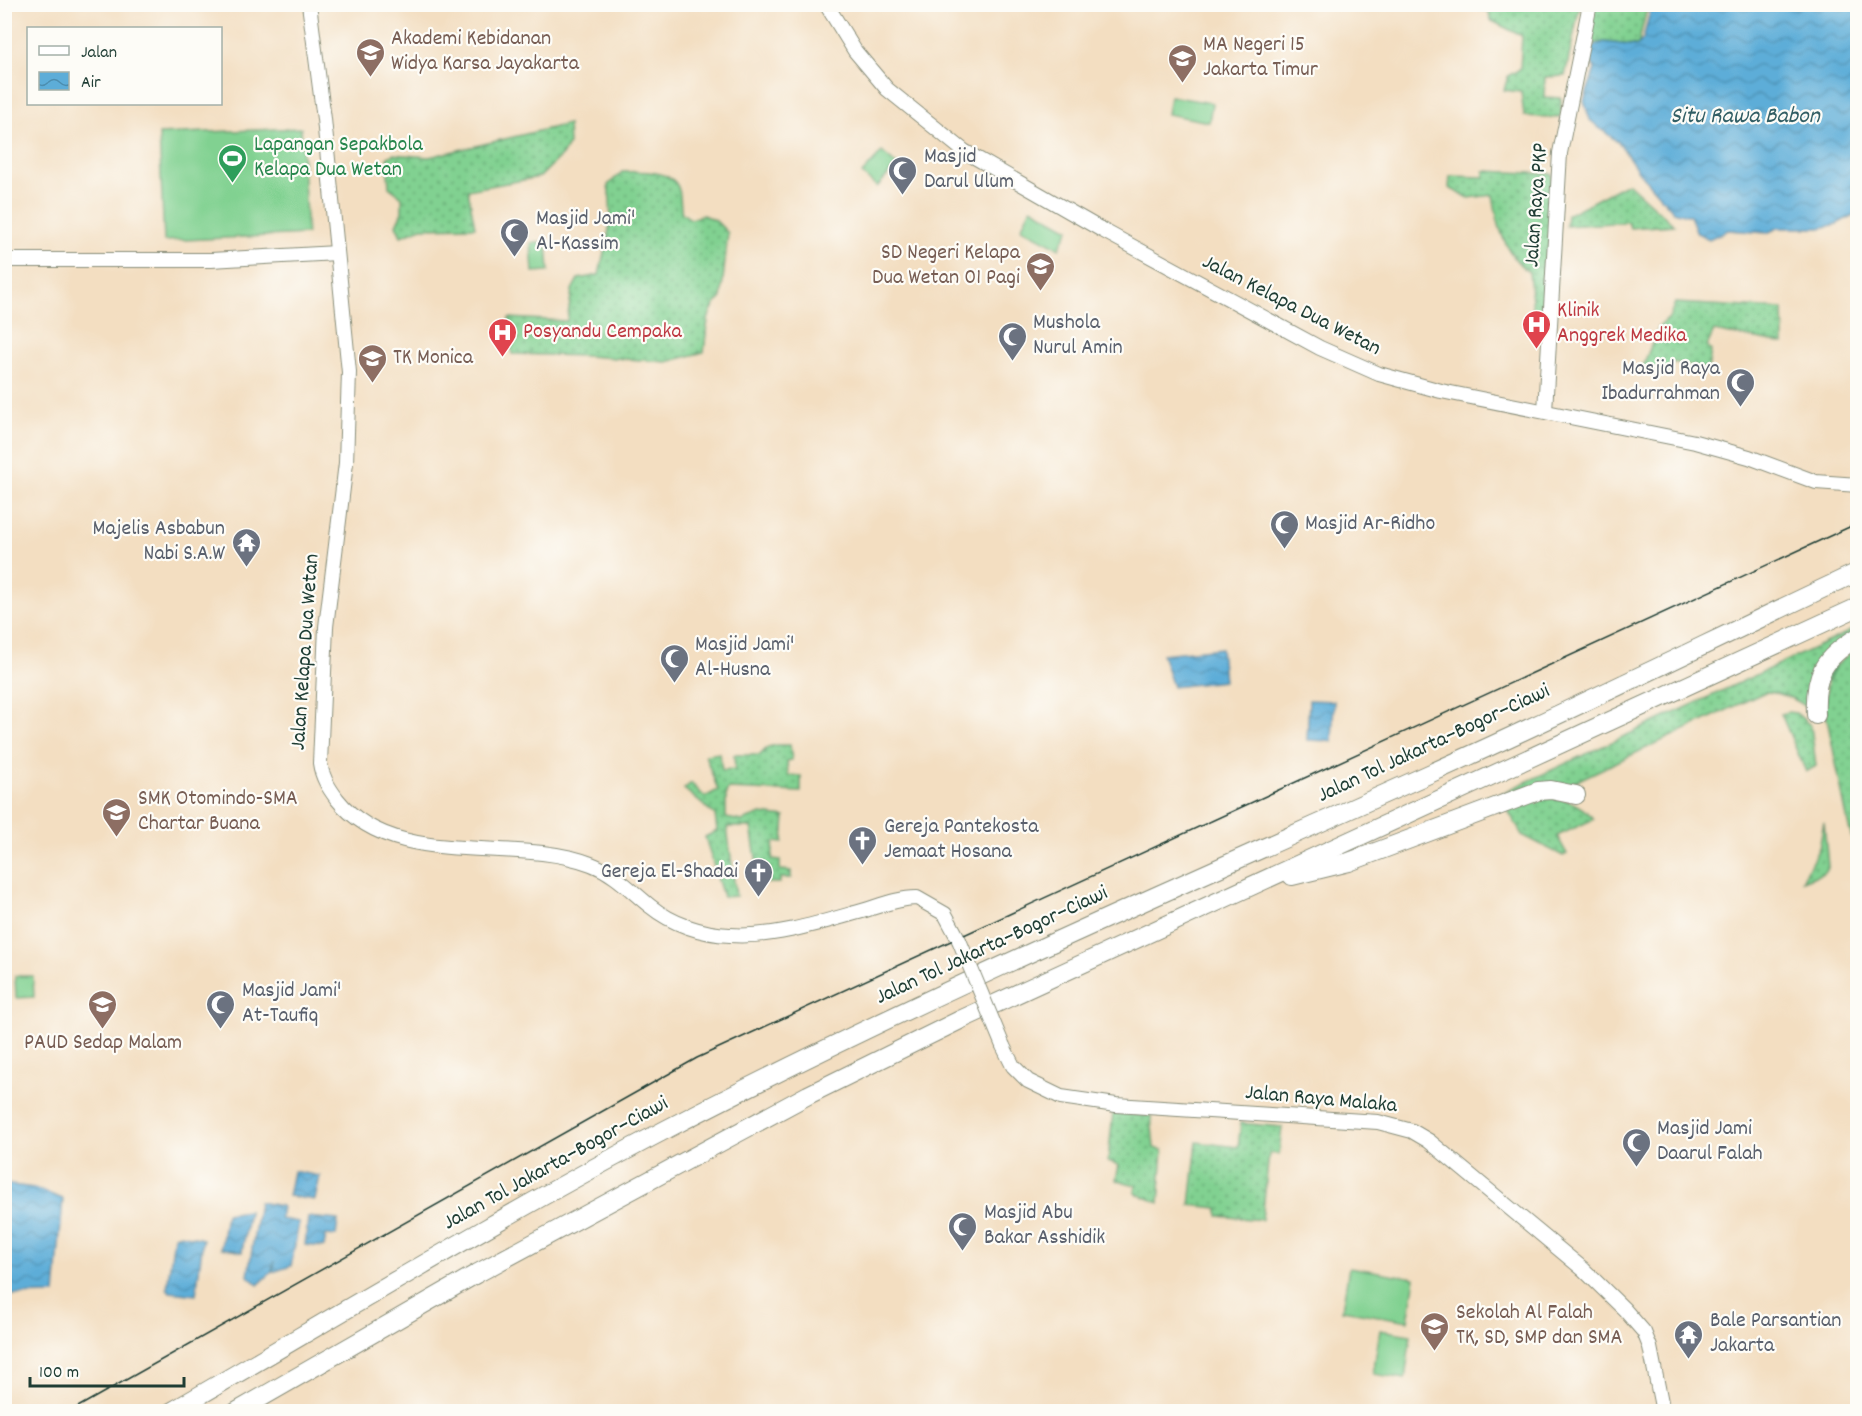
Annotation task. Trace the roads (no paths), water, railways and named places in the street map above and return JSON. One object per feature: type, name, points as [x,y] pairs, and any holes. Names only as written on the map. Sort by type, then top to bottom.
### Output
[{"type":"highway","name":"Jalan Tol Jakarta–Bogor–Ciawi","points":[[171,1412],[501,1221],[663,1131],[804,1060],[1102,921],[1436,771],[1857,572]]},
{"type":"highway","points":[[236,1412],[476,1274],[737,1131],[960,1020],[1857,607]]},
{"type":"highway","points":[[1816,715],[1817,684],[1823,666],[1831,656],[1857,637]]},
{"type":"highway","points":[[1269,879],[1306,874],[1349,862],[1538,791],[1551,790],[1576,795]]},
{"type":"street","name":"Jalan Kelapa Dua Wetan","points":[[309,4],[324,119],[349,372],[348,433],[326,627],[320,762],[325,782],[341,804],[360,821],[383,833],[408,841],[464,848],[530,851],[578,860],[615,876],[665,916],[702,931],[733,936],[759,934],[917,898],[945,914],[959,940],[1003,1046]]},
{"type":"street","name":"Jalan Kelapa Dua Wetan","points":[[826,4],[855,51],[887,89],[964,151],[1255,314],[1361,367],[1441,391],[1695,442],[1816,482],[1857,485]]},
{"type":"street","name":"Jalan Raya PKP","points":[[1545,411],[1560,153],[1590,4]]},
{"type":"street","points":[[4,260],[211,260],[337,253]]},
{"type":"street","name":"Jalan Raya Malaka","points":[[1003,1046],[1014,1066],[1028,1081],[1061,1097],[1116,1105],[1378,1122],[1412,1131],[1461,1166],[1583,1269],[1635,1321],[1644,1332],[1650,1347],[1663,1412]]},
{"type":"water","name":"Situ Rawa Babon","points":[[1652,4],[1857,5],[1858,183],[1852,186],[1857,196],[1857,213],[1837,224],[1820,228],[1778,228],[1767,233],[1728,230],[1709,239],[1697,233],[1690,216],[1673,211],[1638,171],[1620,144],[1590,120],[1584,101],[1595,69],[1588,56],[1591,47],[1604,42],[1637,46],[1643,39]]},
{"type":"water","points":[[1221,648],[1224,681],[1173,687],[1162,654]]},
{"type":"water","points":[[1309,700],[1334,701],[1332,741],[1307,740]]},
{"type":"water","points":[[293,1171],[320,1176],[315,1200],[288,1196]]},
{"type":"water","points":[[5,1184],[34,1188],[63,1199],[55,1294],[5,1295]]},
{"type":"water","points":[[259,1202],[282,1206],[280,1219],[299,1222],[291,1266],[273,1272],[274,1261],[272,1272],[258,1285],[248,1276]]},
{"type":"water","points":[[249,1211],[242,1252],[221,1248],[226,1214]]},
{"type":"water","points":[[308,1217],[338,1220],[336,1236],[326,1235],[324,1247],[305,1245]]},
{"type":"water","points":[[181,1234],[203,1239],[196,1295],[170,1292],[167,1288],[174,1236]]},
{"type":"tram line","points":[[69,1412],[697,1058],[1858,523]]},
{"type":"place","name":"Akademi Kebidanan Widya Karsa Jayakarta","points":[[370,78]]},
{"type":"place","name":"MA Negeri 15 Jakarta Timur","points":[[1182,84]]},
{"type":"place","name":"Lapangan Sepakbola Kelapa Dua Wetan","points":[[233,184]]},
{"type":"place","name":"Masjid Darul Ulum","points":[[903,196]]},
{"type":"place","name":"Masjid Jami' Al-Kassim","points":[[515,258]]},
{"type":"place","name":"SD Negeri Kelapa Dua Wetan 01 Pagi","points":[[1041,292]]},
{"type":"place","name":"Klinik Anggrek Medika","points":[[1536,350]]},
{"type":"place","name":"Posyandu Cempaka","points":[[502,358]]},
{"type":"place","name":"Mushola Nurul Amin","points":[[1012,362]]},
{"type":"place","name":"TK Monica","points":[[372,384]]},
{"type":"place","name":"Masjid Raya Ibadurrahman","points":[[1741,408]]},
{"type":"place","name":"Masjid Ar-Ridho","points":[[1284,550]]},
{"type":"place","name":"Majelis Asbabun Nabi S.A.W","points":[[246,568]]},
{"type":"place","name":"Masjid Jami' Al-Husna","points":[[674,684]]},
{"type":"place","name":"SMK Otomindo-SMA Chartar Buana","points":[[117,838]]},
{"type":"place","name":"Gereja Pantekosta Jemaat Hosana","points":[[863,866]]},
{"type":"place","name":"Gereja El-Shadai","points":[[759,898]]},
{"type":"place","name":"PAUD Sedap Malam","points":[[103,1030]]},
{"type":"place","name":"Masjid Jami' At-Taufiq","points":[[221,1030]]},
{"type":"place","name":"Masjid Jami Daarul Falah","points":[[1636,1168]]},
{"type":"place","name":"Masjid Abu Bakar Asshidik","points":[[963,1252]]},
{"type":"place","name":"Sekolah Al Falah TK, SD, SMP dan SMA","points":[[1435,1352]]},
{"type":"place","name":"Bale Parsantian Jakarta","points":[[1689,1360]]}]
